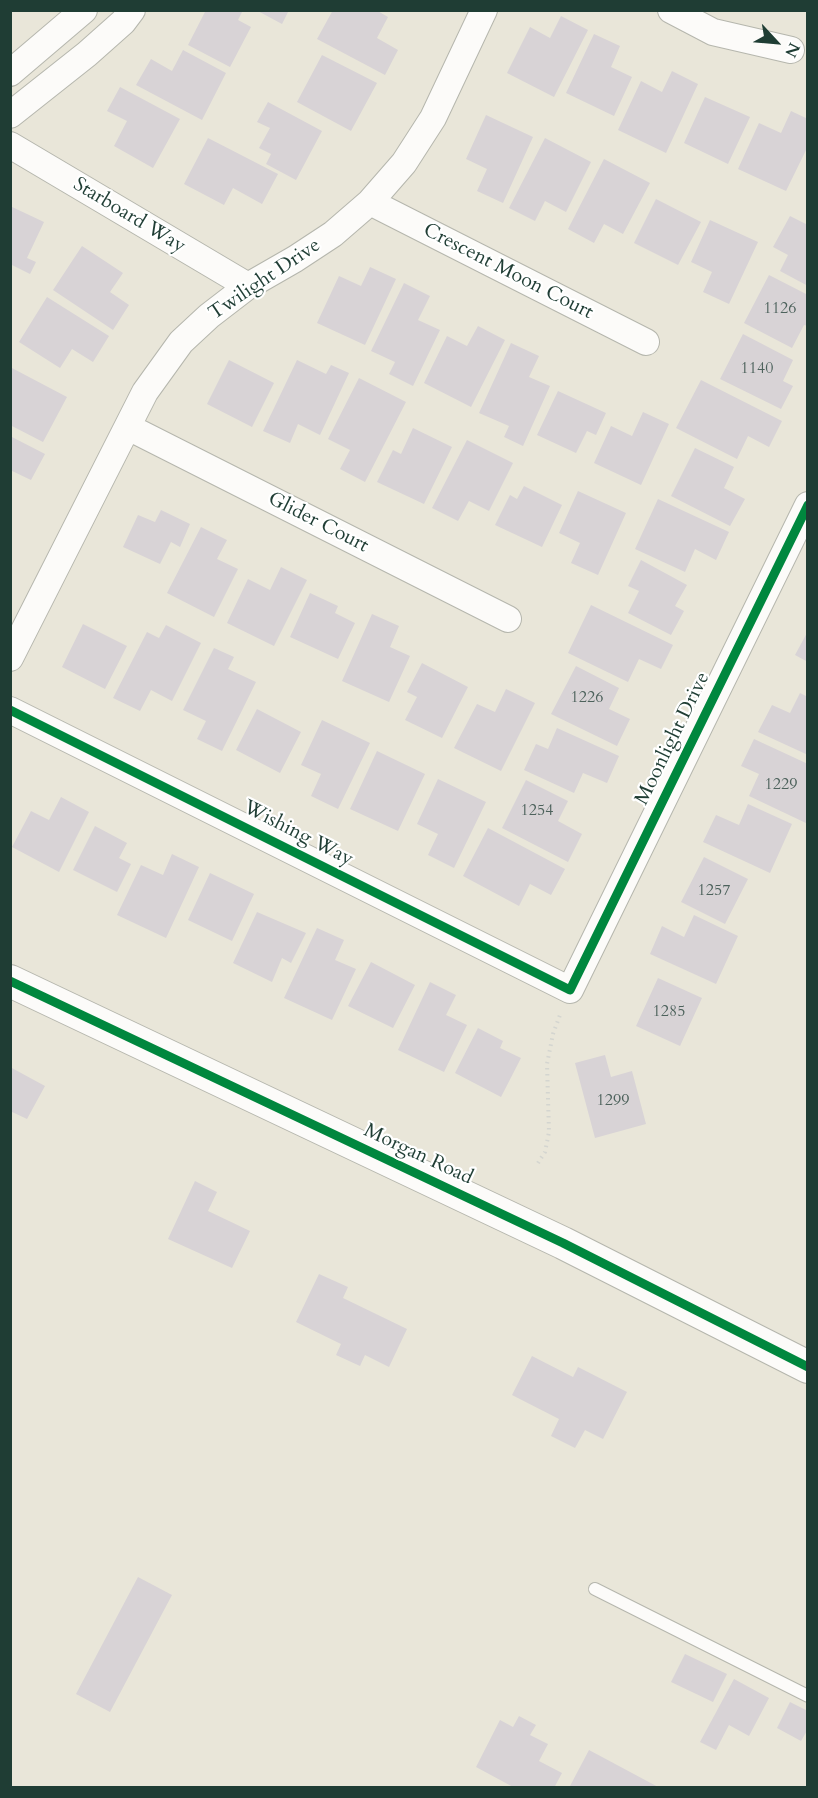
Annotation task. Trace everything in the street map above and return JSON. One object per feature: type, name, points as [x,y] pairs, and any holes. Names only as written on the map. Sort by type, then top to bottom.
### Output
[{"type":"street","points":[[10,73],[84,10]]},
{"type":"street","points":[[10,115],[87,54],[123,22],[132,10]]},
{"type":"street","name":"Twilight Drive","points":[[10,658],[145,392],[181,342],[208,316],[248,286],[333,234],[370,202],[404,163],[433,118],[484,10]]},
{"type":"street","points":[[671,10],[713,32],[791,50]]},
{"type":"street","name":"Starboard Way","points":[[10,145],[248,286]]},
{"type":"street","name":"Crescent Moon Court","points":[[370,202],[646,342]]},
{"type":"street","name":"Glider Court","points":[[128,427],[508,619]]},
{"type":"street","name":"Moonlight Drive","points":[[570,990],[807,505]]},
{"type":"street","name":"Wishing Way","points":[[10,710],[570,990]]},
{"type":"street","name":"Morgan Road","points":[[10,981],[563,1243],[807,1367]]},
{"type":"lane","points":[[595,1589],[807,1696]]},
{"type":"path","points":[[538,1163],[544,1152],[549,1132],[547,1064],[553,1034],[570,990]]},
{"type":"building","points":[[206,10],[240,10],[242,12],[238,20],[251,27],[230,67],[188,45]]},
{"type":"building","points":[[256,10],[289,10],[282,24]]},
{"type":"building","points":[[333,10],[376,10],[388,17],[377,38],[398,50],[385,75],[317,39]]},
{"type":"building","points":[[561,16],[588,30],[554,97],[507,73],[530,27],[550,38]]},
{"type":"building","points":[[594,34],[620,46],[611,67],[632,77],[614,116],[566,93]]},
{"type":"building","points":[[183,50],[226,73],[202,120],[136,85],[151,59],[172,71]]},
{"type":"building","points":[[322,55],[377,83],[351,131],[297,102]]},
{"type":"building","points":[[672,71],[698,84],[666,153],[618,130],[641,81],[662,92]]},
{"type":"building","points":[[120,87],[180,119],[153,168],[114,146],[127,121],[107,111]]},
{"type":"building","points":[[705,97],[750,117],[728,164],[684,143]]},
{"type":"building","points":[[268,102],[322,131],[296,180],[266,164],[271,154],[259,148],[270,128],[257,122]]},
{"type":"building","points":[[791,111],[808,119],[808,146],[786,191],[738,169],[759,123],[781,133]]},
{"type":"building","points":[[486,115],[533,137],[503,203],[477,191],[487,169],[466,159]]},
{"type":"building","points":[[208,138],[278,174],[262,204],[233,188],[224,205],[184,184]]},
{"type":"building","points":[[545,138],[591,162],[566,212],[545,201],[535,221],[509,208]]},
{"type":"building","points":[[604,159],[650,183],[623,234],[604,224],[594,243],[568,229]]},
{"type":"building","points":[[656,199],[701,222],[678,265],[634,243]]},
{"type":"building","points":[[10,206],[44,222],[27,258],[36,262],[30,274],[10,264]]},
{"type":"building","points":[[790,216],[808,225],[808,286],[780,271],[788,255],[773,247]]},
{"type":"building","points":[[710,220],[758,242],[729,304],[703,292],[712,272],[691,262]]},
{"type":"building","points":[[82,246],[123,273],[110,292],[129,305],[113,330],[53,290]]},
{"type":"building","points":[[370,267],[396,279],[365,345],[317,323],[339,276],[361,286]]},
{"type":"building","points":[[769,275],[808,295],[808,326],[804,325],[792,348],[744,323]]},
{"type":"building","points":[[404,283],[430,296],[418,320],[440,330],[413,386],[389,374],[395,362],[371,351]]},
{"type":"building","points":[[47,297],[109,336],[93,362],[72,349],[60,368],[19,342]]},
{"type":"building","points":[[478,326],[505,340],[471,407],[424,383],[447,336],[467,346]]},
{"type":"building","points":[[743,334],[793,360],[783,381],[793,386],[781,409],[720,379]]},
{"type":"building","points":[[511,343],[539,356],[529,377],[550,386],[523,446],[504,437],[509,426],[479,413]]},
{"type":"building","points":[[229,360],[274,383],[252,427],[207,404]]},
{"type":"building","points":[[297,360],[326,374],[331,365],[349,373],[320,435],[298,424],[290,443],[263,431]]},
{"type":"building","points":[[10,367],[67,397],[43,442],[10,425]]},
{"type":"building","points":[[359,378],[406,402],[365,482],[340,469],[350,450],[328,439]]},
{"type":"building","points":[[701,380],[782,421],[769,447],[748,436],[737,459],[676,428]]},
{"type":"building","points":[[558,391],[606,413],[596,435],[587,431],[576,453],[537,435]]},
{"type":"building","points":[[643,412],[669,424],[641,485],[594,463],[611,426],[632,436]]},
{"type":"building","points":[[413,428],[452,447],[424,504],[377,482],[393,450],[401,454]]},
{"type":"building","points":[[10,436],[45,454],[31,480],[10,470]]},
{"type":"building","points":[[467,440],[513,463],[489,511],[469,501],[458,521],[432,508]]},
{"type":"building","points":[[695,448],[734,467],[724,488],[745,499],[730,526],[671,496]]},
{"type":"building","points":[[524,486],[562,505],[542,547],[495,525],[510,495],[517,499]]},
{"type":"building","points":[[578,491],[626,513],[598,575],[571,563],[580,543],[559,533]]},
{"type":"building","points":[[658,499],[729,532],[716,560],[695,549],[685,572],[635,549]]},
{"type":"building","points":[[161,510],[190,524],[180,547],[171,542],[160,564],[123,547],[138,515],[155,522]]},
{"type":"building","points":[[201,527],[227,540],[217,559],[238,569],[214,617],[167,593]]},
{"type":"building","points":[[641,560],[687,585],[675,606],[684,611],[671,635],[628,613],[639,591],[628,586]]},
{"type":"building","points":[[281,567],[307,580],[274,646],[227,623],[248,579],[270,590]]},
{"type":"building","points":[[310,593],[338,606],[335,613],[355,623],[338,659],[290,637]]},
{"type":"building","points":[[591,605],[673,645],[661,669],[639,659],[628,682],[568,653]]},
{"type":"building","points":[[372,614],[399,626],[390,647],[410,656],[389,702],[342,681]]},
{"type":"building","points":[[83,624],[127,646],[105,689],[62,667]]},
{"type":"building","points":[[166,625],[201,643],[172,701],[151,690],[140,711],[113,698],[147,632],[159,638]]},
{"type":"building","points":[[808,631],[808,662],[795,655]]},
{"type":"building","points":[[214,648],[234,657],[228,669],[256,682],[222,751],[197,739],[206,721],[183,710]]},
{"type":"building","points":[[422,663],[468,687],[442,738],[405,720],[417,697],[407,692]]},
{"type":"building","points":[[576,666],[619,688],[609,709],[630,719],[617,746],[551,714]]},
{"type":"building","points":[[506,689],[535,703],[501,771],[454,748],[477,704],[495,712]]},
{"type":"building","points":[[800,693],[808,697],[808,755],[758,732],[772,705],[790,713]]},
{"type":"building","points":[[257,709],[301,732],[280,773],[236,750]]},
{"type":"building","points":[[322,720],[370,743],[338,809],[311,796],[321,774],[301,765]]},
{"type":"building","points":[[557,728],[619,756],[607,783],[583,773],[574,793],[524,770],[536,744],[548,749]]},
{"type":"building","points":[[754,739],[808,764],[808,824],[749,796],[759,774],[741,766]]},
{"type":"building","points":[[377,751],[425,774],[398,831],[350,809]]},
{"type":"building","points":[[438,779],[486,802],[454,868],[428,855],[438,834],[417,824]]},
{"type":"building","points":[[526,780],[568,801],[558,821],[582,834],[568,862],[502,828]]},
{"type":"building","points":[[61,797],[89,812],[59,872],[12,847],[31,811],[49,820]]},
{"type":"building","points":[[748,804],[792,824],[770,873],[703,842],[716,815],[739,825]]},
{"type":"building","points":[[95,826],[127,843],[119,858],[131,864],[117,892],[73,870]]},
{"type":"building","points":[[488,828],[565,869],[551,895],[530,884],[519,906],[463,876]]},
{"type":"building","points":[[172,854],[199,867],[166,938],[117,915],[141,865],[163,875]]},
{"type":"building","points":[[704,857],[748,879],[725,924],[681,902]]},
{"type":"building","points":[[210,873],[254,894],[232,941],[188,920]]},
{"type":"building","points":[[257,912],[306,933],[291,963],[282,958],[272,982],[233,963]]},
{"type":"building","points":[[694,915],[738,936],[716,984],[650,954],[662,926],[684,937]]},
{"type":"building","points":[[317,928],[344,940],[335,960],[356,969],[332,1020],[284,998]]},
{"type":"building","points":[[371,962],[415,985],[393,1028],[348,1006]]},
{"type":"building","points":[[658,978],[702,998],[680,1046],[636,1026]]},
{"type":"building","points":[[430,982],[456,995],[446,1015],[467,1025],[444,1072],[398,1050]]},
{"type":"building","points":[[478,1028],[503,1041],[500,1048],[521,1058],[501,1097],[455,1073]]},
{"type":"building","points":[[605,1055],[611,1077],[632,1071],[646,1124],[595,1138],[575,1063]]},
{"type":"building","points":[[10,1067],[45,1086],[27,1119],[10,1111]]},
{"type":"building","points":[[195,1181],[217,1192],[208,1211],[250,1231],[232,1268],[168,1239]]},
{"type":"building","points":[[319,1274],[348,1287],[343,1298],[407,1329],[389,1367],[365,1355],[360,1366],[336,1355],[341,1344],[296,1322]]},
{"type":"building","points":[[532,1356],[573,1377],[578,1367],[627,1392],[603,1439],[585,1430],[575,1448],[551,1436],[559,1419],[512,1395]]},
{"type":"building","points":[[138,1577],[172,1595],[110,1712],[76,1694]]},
{"type":"building","points":[[685,1654],[727,1674],[713,1702],[671,1682]]},
{"type":"building","points":[[734,1679],[769,1698],[749,1736],[729,1725],[716,1750],[700,1742]]},
{"type":"building","points":[[790,1702],[808,1711],[808,1729],[801,1741],[777,1728]]},
{"type":"building","points":[[519,1716],[536,1725],[530,1735],[548,1744],[539,1761],[562,1773],[554,1788],[515,1788],[476,1767],[500,1720],[513,1727]]},
{"type":"building","points":[[589,1750],[660,1788],[572,1788],[570,1786]]},
{"type":"cycle path","points":[[10,710],[570,990],[808,505]]},
{"type":"cycle path","points":[[10,981],[563,1243],[808,1367]]}]
